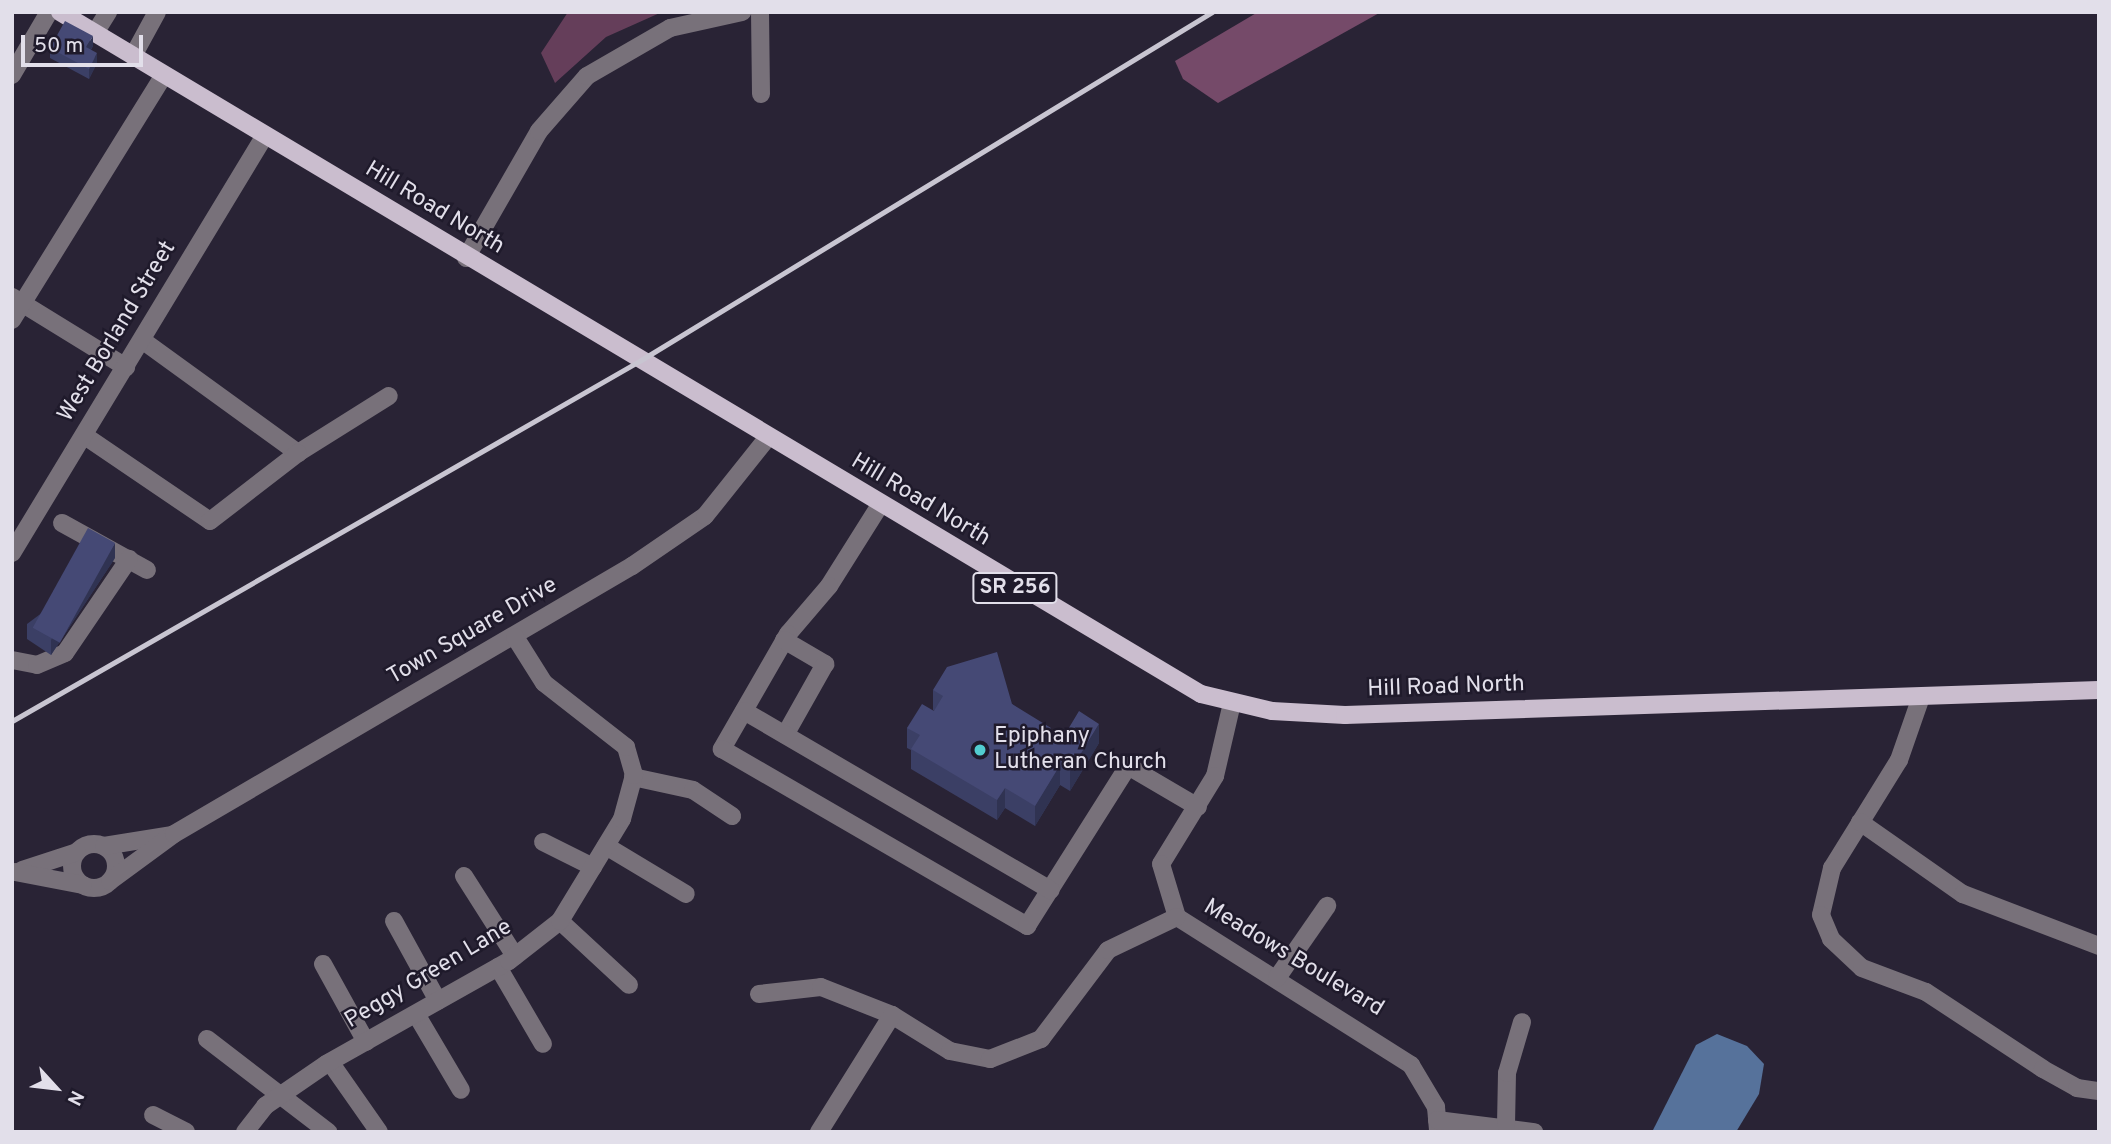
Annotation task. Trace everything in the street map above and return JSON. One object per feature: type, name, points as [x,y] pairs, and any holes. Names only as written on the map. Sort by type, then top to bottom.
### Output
[{"type":"main road","name":"Hill Road North","points":[[60,12],[1158,673],[1232,704],[1345,715],[2099,690]]},
{"type":"street","points":[[12,75],[49,12]]},
{"type":"street","points":[[95,33],[108,12]]},
{"type":"street","points":[[133,56],[157,12]]},
{"type":"street","points":[[466,258],[539,131],[587,76],[670,27],[742,12]]},
{"type":"street","points":[[760,12],[761,94]]},
{"type":"street","points":[[12,320],[17,300],[164,75]]},
{"type":"street","name":"West Borland Street","points":[[12,553],[265,136]]},
{"type":"street","points":[[17,300],[126,367]]},
{"type":"street","points":[[142,340],[298,453]]},
{"type":"street","points":[[85,436],[210,521],[298,453],[389,396]]},
{"type":"street","name":"Town Square Drive","points":[[14,872],[83,886],[110,881],[174,834],[515,637],[705,516],[768,437]]},
{"type":"street","points":[[880,505],[784,640],[722,748],[1027,926],[1128,765],[1198,807]]},
{"type":"street","points":[[62,523],[147,570]]},
{"type":"street","points":[[12,660],[37,664],[65,653],[129,559]]},
{"type":"street","points":[[515,637],[544,682],[626,747],[634,777],[693,790],[732,816]]},
{"type":"street","points":[[784,640],[825,664],[785,735]]},
{"type":"street","points":[[1920,697],[1899,760],[1860,822],[1824,892],[1821,915],[1830,939],[1862,968],[1926,992],[2043,1069],[2099,1091]]},
{"type":"street","name":"Meadows Boulevard","points":[[1232,704],[1223,753],[1198,807],[1161,864],[1177,917],[1278,978],[1411,1065],[1437,1126]]},
{"type":"street","points":[[744,711],[1050,890]]},
{"type":"street","name":"Peggy Green Lane","points":[[245,1132],[279,1095],[330,1062],[498,967],[560,921],[606,846],[634,777]]},
{"type":"street","points":[[1860,822],[1963,894],[2099,946]]},
{"type":"street","name":"Town Square Drive","points":[[14,872],[77,852],[174,834]]},
{"type":"street","points":[[543,842],[593,867]]},
{"type":"street","points":[[104,846],[116,865],[110,881]]},
{"type":"street","points":[[606,846],[686,894]]},
{"type":"street","points":[[77,852],[72,870],[83,886]]},
{"type":"street","points":[[464,876],[515,956]]},
{"type":"street","points":[[1278,978],[1327,906]]},
{"type":"street","points":[[759,994],[821,987],[892,1015],[950,1051],[990,1059],[1041,1038],[1108,950],[1177,917]]},
{"type":"street","points":[[394,921],[438,1001]]},
{"type":"street","points":[[560,921],[629,985]]},
{"type":"street","points":[[323,964],[366,1042]]},
{"type":"street","points":[[498,967],[543,1044]]},
{"type":"street","points":[[416,1014],[461,1090]]},
{"type":"street","points":[[819,1132],[892,1015]]},
{"type":"street","points":[[1506,1125],[1507,1073],[1522,1022]]},
{"type":"street","points":[[207,1039],[328,1132]]},
{"type":"street","points":[[330,1062],[379,1132]]},
{"type":"street","points":[[153,1115],[186,1132]]},
{"type":"street","points":[[1437,1126],[1506,1125],[1534,1132]]},
{"type":"shaded area","points":[[568,12],[662,12],[606,37],[555,83],[541,53]]},
{"type":"shaded area","points":[[1258,12],[1381,12],[1218,103],[1183,79],[1175,61]]},
{"type":"water","points":[[1717,1034],[1747,1046],[1764,1064],[1759,1094],[1736,1132],[1652,1132],[1696,1045]]},
{"type":"building","points":[[65,21],[93,36],[86,47],[97,53],[89,69],[50,48]]},
{"type":"building","points":[[88,528],[115,543],[60,643],[33,628]]},
{"type":"building","name":"Epiphany Lutheran Church","points":[[997,652],[1012,704],[1051,728],[1047,733],[1061,741],[1079,711],[1099,724],[1070,771],[1060,765],[1035,806],[1005,788],[997,800],[911,749],[920,735],[907,728],[922,704],[934,711],[943,696],[933,690],[947,667]]},
{"type":"railway","points":[[12,721],[641,360],[1212,12]]},
{"type":"place","name":"Epiphany Lutheran Church","points":[[980,750]]}]
